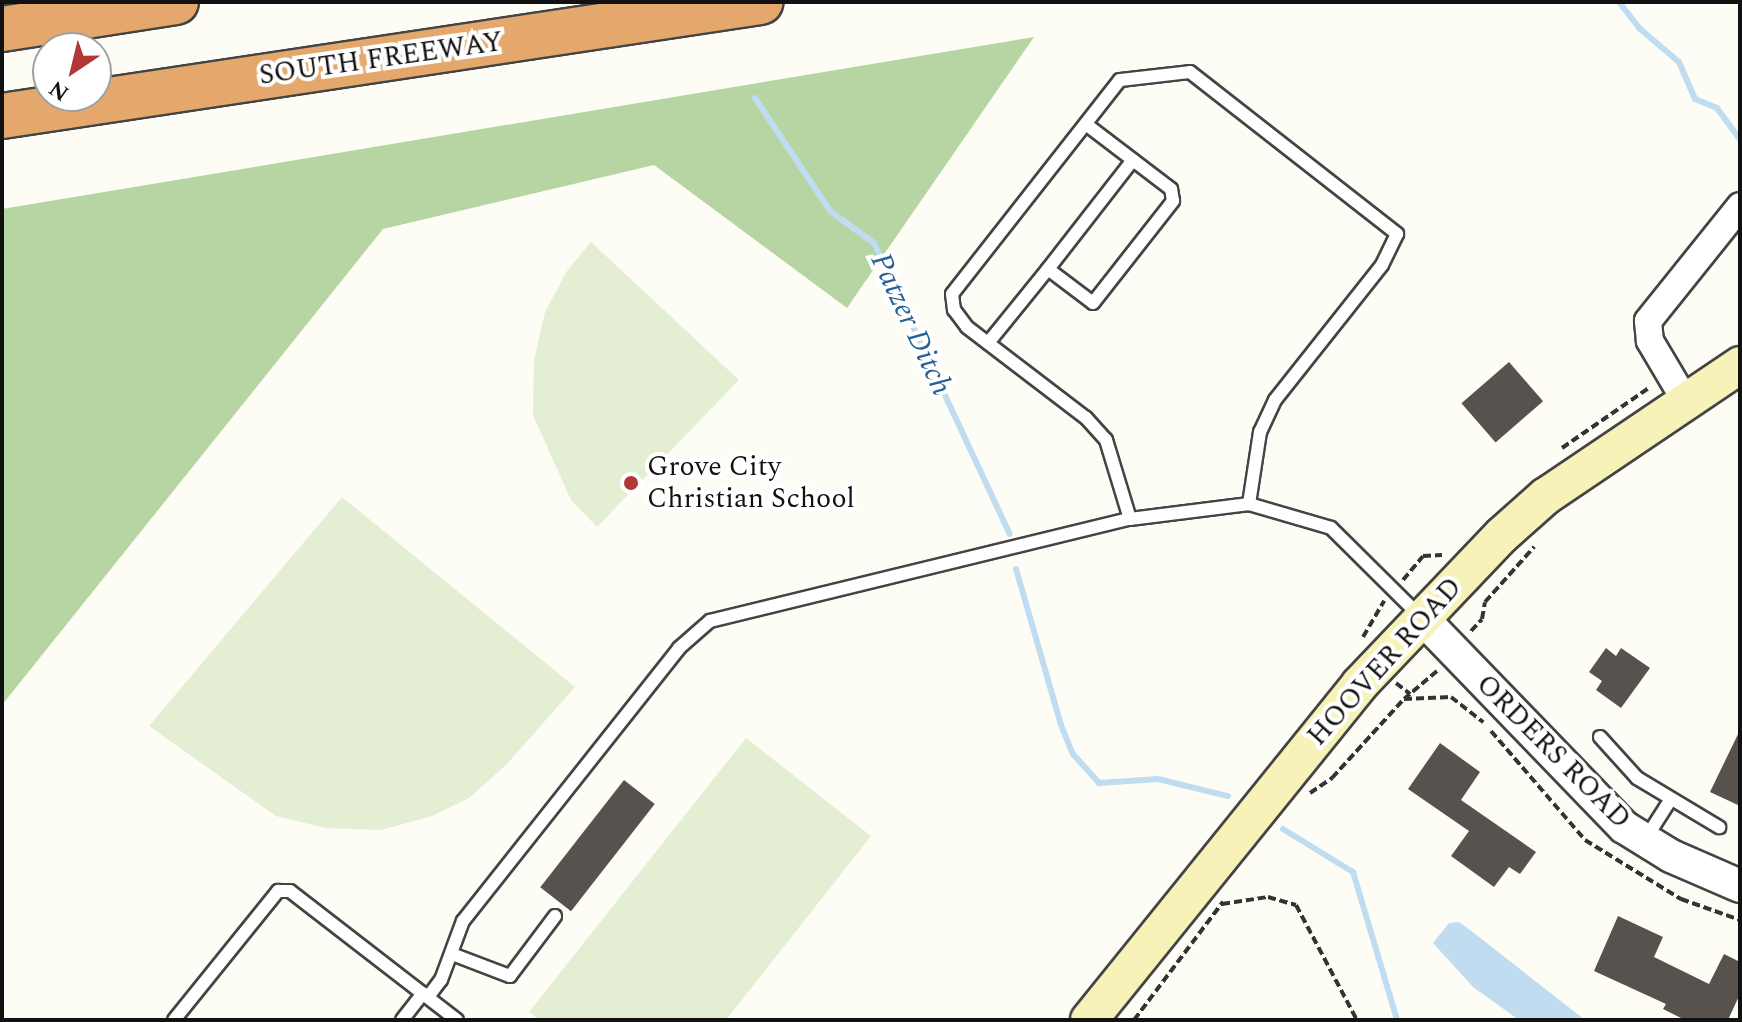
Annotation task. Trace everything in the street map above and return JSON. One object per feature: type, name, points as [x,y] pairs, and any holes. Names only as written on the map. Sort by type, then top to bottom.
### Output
[{"type":"highway","points":[[2,29],[176,2]]},
{"type":"highway","name":"SOUTH FREEWAY","points":[[2,116],[760,2]]},
{"type":"main road","name":"HOOVER ROAD","points":[[1089,1020],[1359,685],[1523,515],[1685,400],[1740,365]]},
{"type":"street","points":[[1685,400],[1650,341],[1648,321],[1740,206]]},
{"type":"street","name":"ORDERS ROAD","points":[[1423,619],[1601,806],[1645,841],[1740,886]]},
{"type":"lane","points":[[1130,519],[1106,440],[1086,418],[988,343],[954,310],[952,294],[1120,80],[1190,72],[1397,234],[1382,265],[1275,400],[1260,432],[1249,504]]},
{"type":"lane","points":[[1048,269],[1093,303],[1173,201],[1171,189],[1087,125]]},
{"type":"lane","points":[[988,343],[1133,160]]},
{"type":"lane","points":[[402,1020],[426,995],[452,954],[463,921],[679,648],[710,621],[1130,519],[1249,504],[1331,528],[1423,619]]},
{"type":"lane","points":[[1600,737],[1637,778],[1669,802],[1719,827]]},
{"type":"lane","points":[[1645,841],[1669,802]]},
{"type":"lane","points":[[174,1020],[278,891],[290,891],[457,1020]]},
{"type":"lane","points":[[452,954],[510,976],[555,916]]},
{"type":"path","points":[[1300,799],[1332,778],[1404,699],[1454,651],[1482,619],[1485,602],[1540,539]]},
{"type":"path","points":[[1404,699],[1451,697],[1488,727],[1585,840],[1681,899],[1740,920]]},
{"type":"path","points":[[1134,1020],[1228,893]]},
{"type":"path","points":[[1222,904],[1268,897],[1296,905],[1357,1020]]},
{"type":"green space","points":[[1034,37],[847,308],[654,165],[383,229],[2,705],[2,209]]},
{"type":"green space","points":[[591,242],[739,380],[597,527],[571,500],[533,415],[534,361],[545,312],[567,271]]},
{"type":"green space","points":[[342,497],[575,687],[507,764],[469,798],[432,816],[381,830],[326,828],[276,816],[149,726]]},
{"type":"green space","points":[[746,738],[871,836],[726,1020],[539,1020],[529,1012]]},
{"type":"water","points":[[1459,922],[1585,1020],[1519,1020],[1473,987],[1433,943],[1449,923]]},
{"type":"building","points":[[1509,362],[1543,401],[1496,443],[1461,403]]},
{"type":"building","points":[[1606,648],[1616,656],[1621,648],[1650,668],[1621,708],[1596,690],[1602,681],[1589,672]]},
{"type":"building","points":[[1740,730],[1740,806],[1710,792]]},
{"type":"building","points":[[1440,743],[1480,772],[1461,800],[1536,852],[1520,874],[1509,867],[1494,887],[1451,856],[1469,831],[1408,789]]},
{"type":"building","points":[[624,780],[655,804],[571,911],[540,887]]},
{"type":"building","points":[[1618,916],[1663,937],[1654,957],[1709,984],[1724,954],[1740,962],[1740,994],[1728,1020],[1685,1020],[1663,1009],[1666,1004],[1594,971]]},
{"type":"waterway","points":[[1619,2],[1639,28],[1679,62],[1695,99],[1717,108],[1740,140]]},
{"type":"waterway","name":"Patzer Ditch","points":[[755,98],[830,211],[874,243],[1010,534]]},
{"type":"waterway","name":"Patzer Ditch","points":[[1016,569],[1061,725],[1073,754],[1099,783],[1158,779],[1228,796]]},
{"type":"waterway","name":"Patzer Ditch","points":[[1283,829],[1353,872],[1397,1020]]},
{"type":"place","name":"Grove City Christian School","points":[[631,483]]}]
